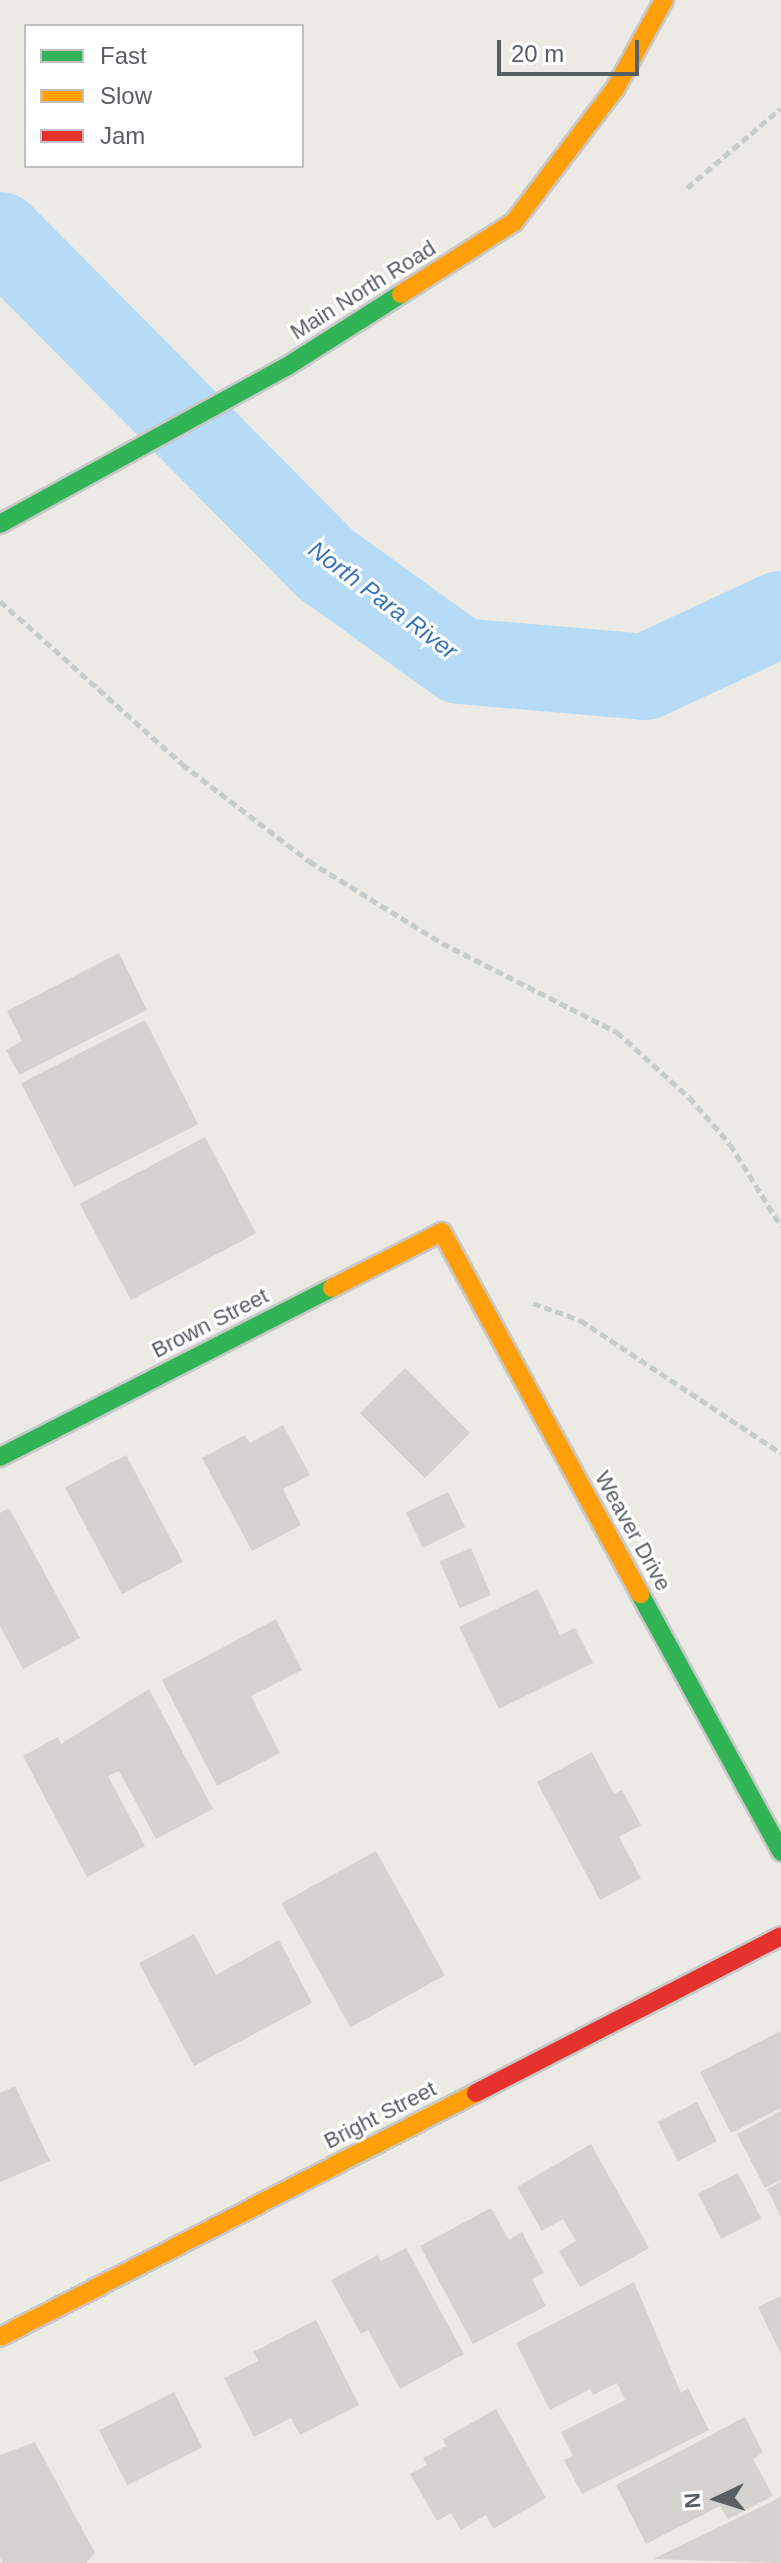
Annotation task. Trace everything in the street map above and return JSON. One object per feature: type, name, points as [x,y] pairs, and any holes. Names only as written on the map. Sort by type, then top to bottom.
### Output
[{"type":"street","name":"Main North Road","points":[[0,524],[286,367],[514,222],[615,89],[664,0]]},
{"type":"street","name":"Weaver Drive","points":[[442,1232],[781,1852]]},
{"type":"street","name":"Brown Street","points":[[0,1457],[442,1232]]},
{"type":"street","name":"Bright Street","points":[[0,2337],[781,1936]]},
{"type":"path","points":[[687,188],[781,108]]},
{"type":"path","points":[[0,601],[182,764],[309,861],[442,943],[617,1032],[689,1097],[730,1144],[781,1226]]},
{"type":"path","points":[[481,1303],[502,1298],[537,1304],[580,1320],[781,1453]]},
{"type":"building","points":[[119,953],[147,1010],[19,1075],[6,1050],[22,1041],[7,1011]]},
{"type":"building","points":[[145,1020],[198,1124],[74,1187],[21,1083]]},
{"type":"building","points":[[205,1137],[256,1233],[131,1300],[80,1204]]},
{"type":"building","points":[[405,1368],[470,1433],[425,1478],[360,1413]]},
{"type":"building","points":[[283,1425],[310,1475],[283,1489],[301,1525],[252,1551],[202,1458],[245,1435],[250,1443]]},
{"type":"building","points":[[126,1455],[183,1562],[122,1594],[65,1487]]},
{"type":"building","points":[[448,1492],[465,1527],[423,1548],[406,1513]]},
{"type":"building","points":[[9,1508],[80,1638],[23,1669],[0,1626],[0,1513]]},
{"type":"building","points":[[471,1548],[491,1595],[460,1608],[440,1561]]},
{"type":"building","points":[[538,1589],[560,1635],[575,1628],[593,1663],[499,1709],[459,1627]]},
{"type":"building","points":[[276,1619],[302,1670],[251,1696],[280,1753],[217,1786],[162,1680]]},
{"type":"building","points":[[149,1689],[213,1809],[156,1839],[119,1771],[108,1776],[145,1846],[87,1877],[23,1756],[58,1737],[61,1744]]},
{"type":"building","points":[[592,1752],[614,1794],[622,1790],[641,1825],[619,1837],[641,1878],[600,1900],[537,1782]]},
{"type":"building","points":[[376,1851],[445,1975],[350,2028],[282,1903]]},
{"type":"building","points":[[194,1934],[216,1975],[279,1940],[312,2003],[194,2066],[139,1963]]},
{"type":"building","points":[[781,2031],[781,2108],[731,2133],[700,2072]]},
{"type":"building","points":[[15,2086],[50,2161],[0,2182],[0,2093]]},
{"type":"building","points":[[697,2102],[717,2141],[678,2161],[658,2122]]},
{"type":"building","points":[[781,2111],[781,2180],[765,2188],[737,2134]]},
{"type":"building","points":[[591,2144],[649,2248],[580,2287],[559,2251],[576,2241],[563,2219],[542,2231],[517,2187]]},
{"type":"building","points":[[738,2173],[761,2218],[721,2239],[698,2193]]},
{"type":"building","points":[[781,2182],[781,2217],[767,2189]]},
{"type":"building","points":[[491,2208],[509,2240],[522,2232],[544,2273],[532,2279],[546,2306],[473,2344],[420,2246]]},
{"type":"building","points":[[406,2248],[464,2354],[400,2389],[368,2330],[361,2334],[331,2280],[378,2255],[381,2261]]},
{"type":"building","points":[[634,2282],[681,2393],[688,2388],[709,2430],[582,2494],[564,2460],[573,2456],[561,2432],[625,2400],[617,2383],[593,2395],[590,2389],[550,2410],[516,2343]]},
{"type":"building","points":[[781,2296],[781,2354],[758,2307]]},
{"type":"building","points":[[316,2320],[359,2405],[300,2435],[291,2418],[254,2437],[224,2378],[258,2361],[253,2352]]},
{"type":"building","points":[[174,2392],[202,2447],[127,2485],[99,2430]]},
{"type":"building","points":[[496,2409],[546,2498],[493,2529],[486,2515],[461,2530],[451,2513],[437,2521],[410,2474],[427,2465],[423,2458],[446,2446],[443,2439]]},
{"type":"building","points":[[745,2417],[763,2453],[753,2459],[773,2496],[728,2519],[720,2506],[646,2544],[616,2485]]},
{"type":"building","points":[[35,2442],[95,2553],[86,2563],[3,2563],[0,2558],[0,2455]]},
{"type":"building","points":[[781,2497],[781,2563],[653,2559]]},
{"type":"waterway","name":"North Para River","points":[[0,235],[327,565],[460,661],[645,677],[781,614]]},
{"type":"traffic: fast","points":[[0,524],[286,367],[401,294]]},
{"type":"traffic: fast","points":[[0,1457],[332,1288]]},
{"type":"traffic: fast","points":[[640,1594],[781,1852]]},
{"type":"traffic: slow","points":[[401,294],[514,222],[615,89],[664,0]]},
{"type":"traffic: slow","points":[[332,1288],[442,1232],[640,1594]]},
{"type":"traffic: slow","points":[[0,2337],[476,2093]]},
{"type":"traffic: jam","points":[[476,2093],[781,1936]]}]
